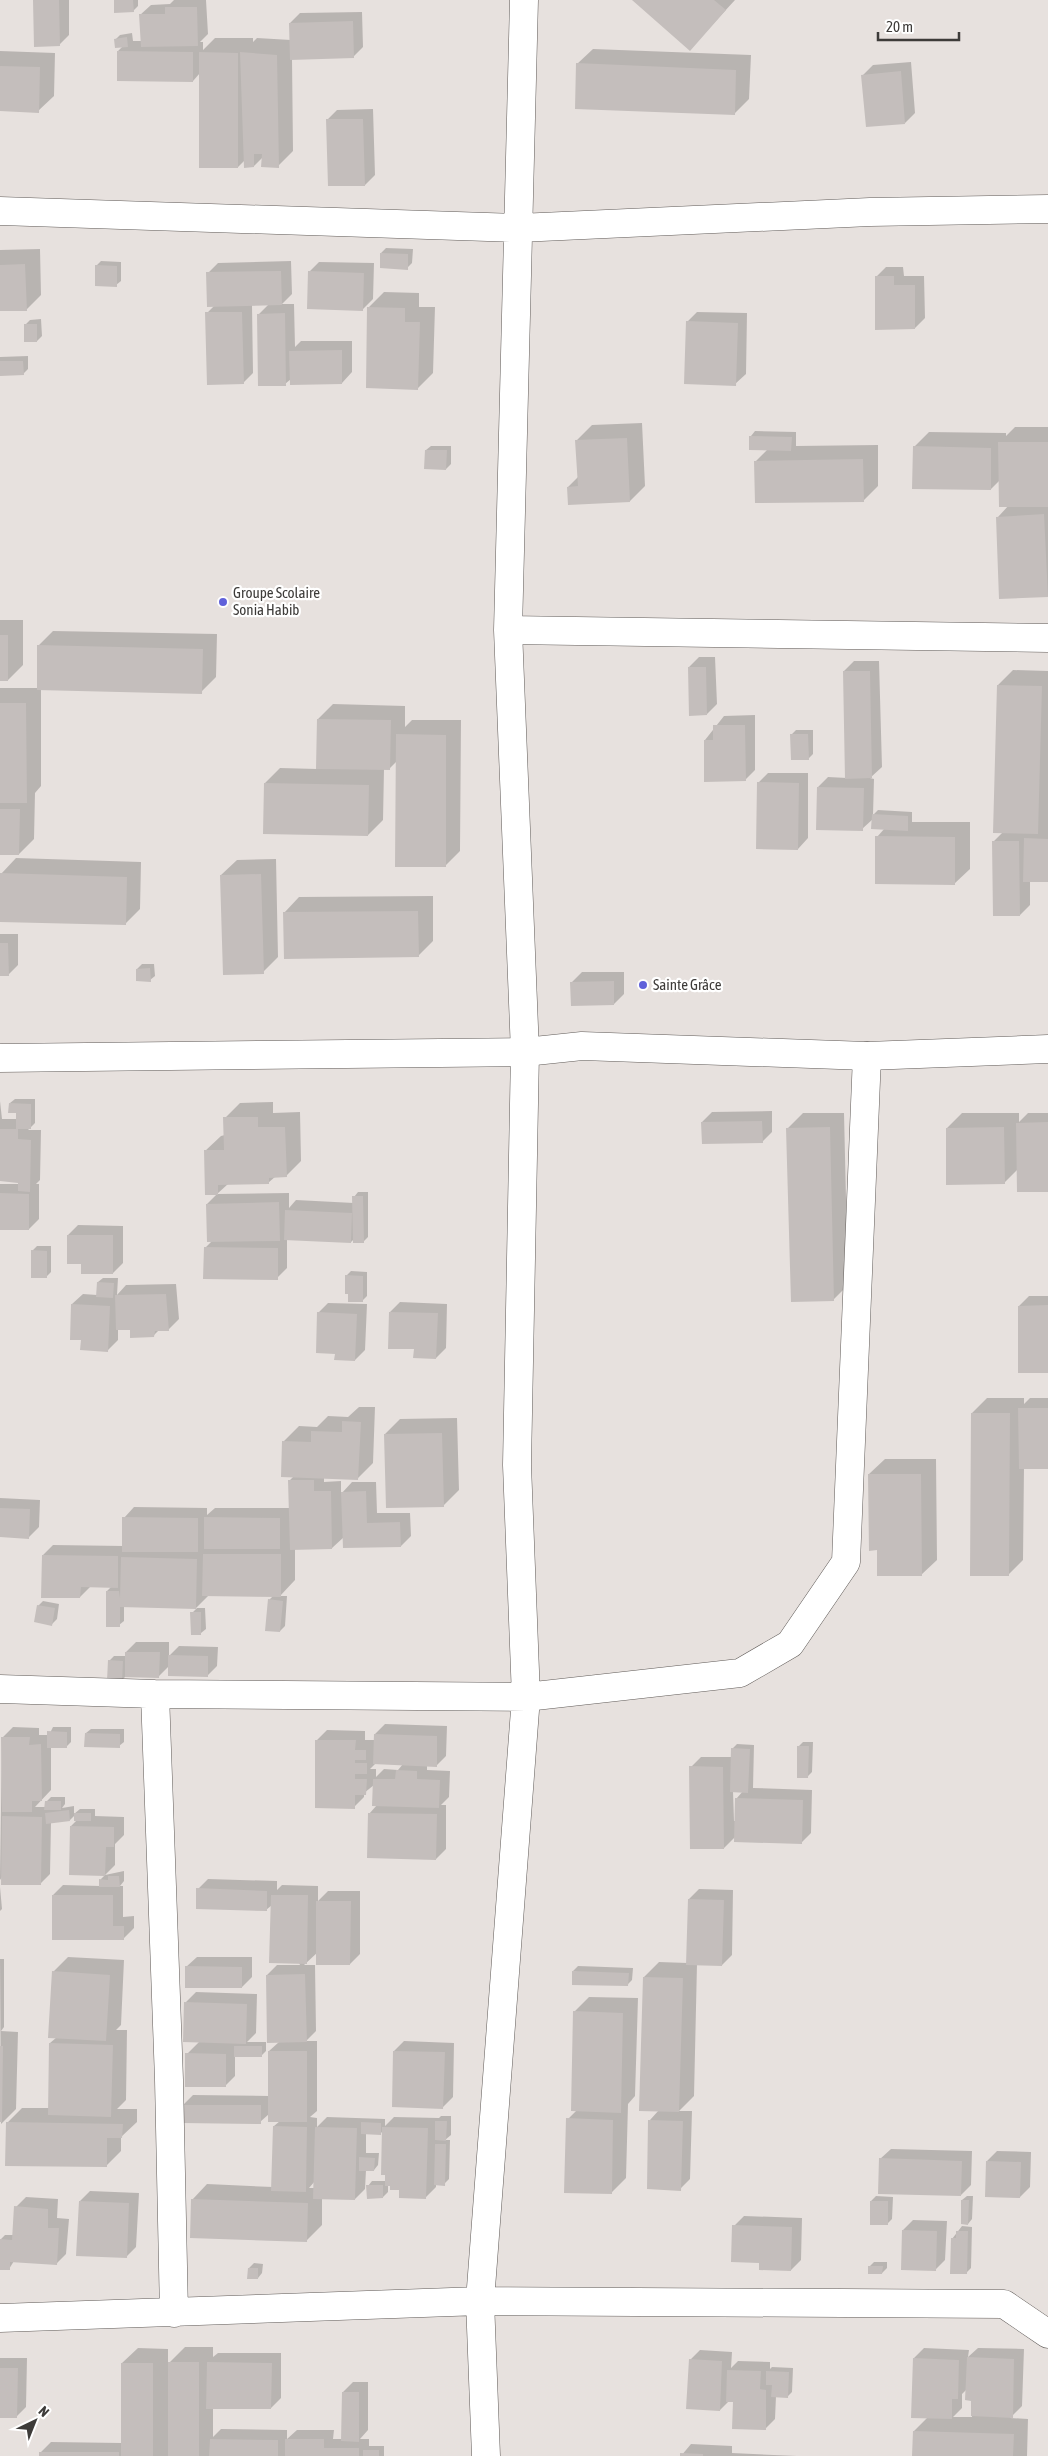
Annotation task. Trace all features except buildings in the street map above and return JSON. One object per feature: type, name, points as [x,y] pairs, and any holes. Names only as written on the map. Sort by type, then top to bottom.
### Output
[{"type":"street","points":[[486,2456],[480,2301],[526,1697],[517,1466],[525,1052],[508,630],[524,0]]},
{"type":"street","points":[[0,211],[519,228],[870,212],[1048,209]]},
{"type":"street","points":[[508,630],[1048,638]]},
{"type":"street","points":[[0,1058],[525,1052],[582,1046],[867,1056],[1048,1049]]},
{"type":"street","points":[[0,1689],[155,1694],[526,1697],[740,1673],[790,1644],[846,1562],[867,1056]]},
{"type":"street","points":[[155,1694],[170,2080],[174,2314]]},
{"type":"street","points":[[0,2318],[174,2314],[480,2301],[1004,2304],[1048,2334]]},
{"type":"place","name":"Groupe Scolaire Sonia Habib","points":[[223,602]]},
{"type":"place","name":"Sainte Grâce","points":[[643,985]]}]
